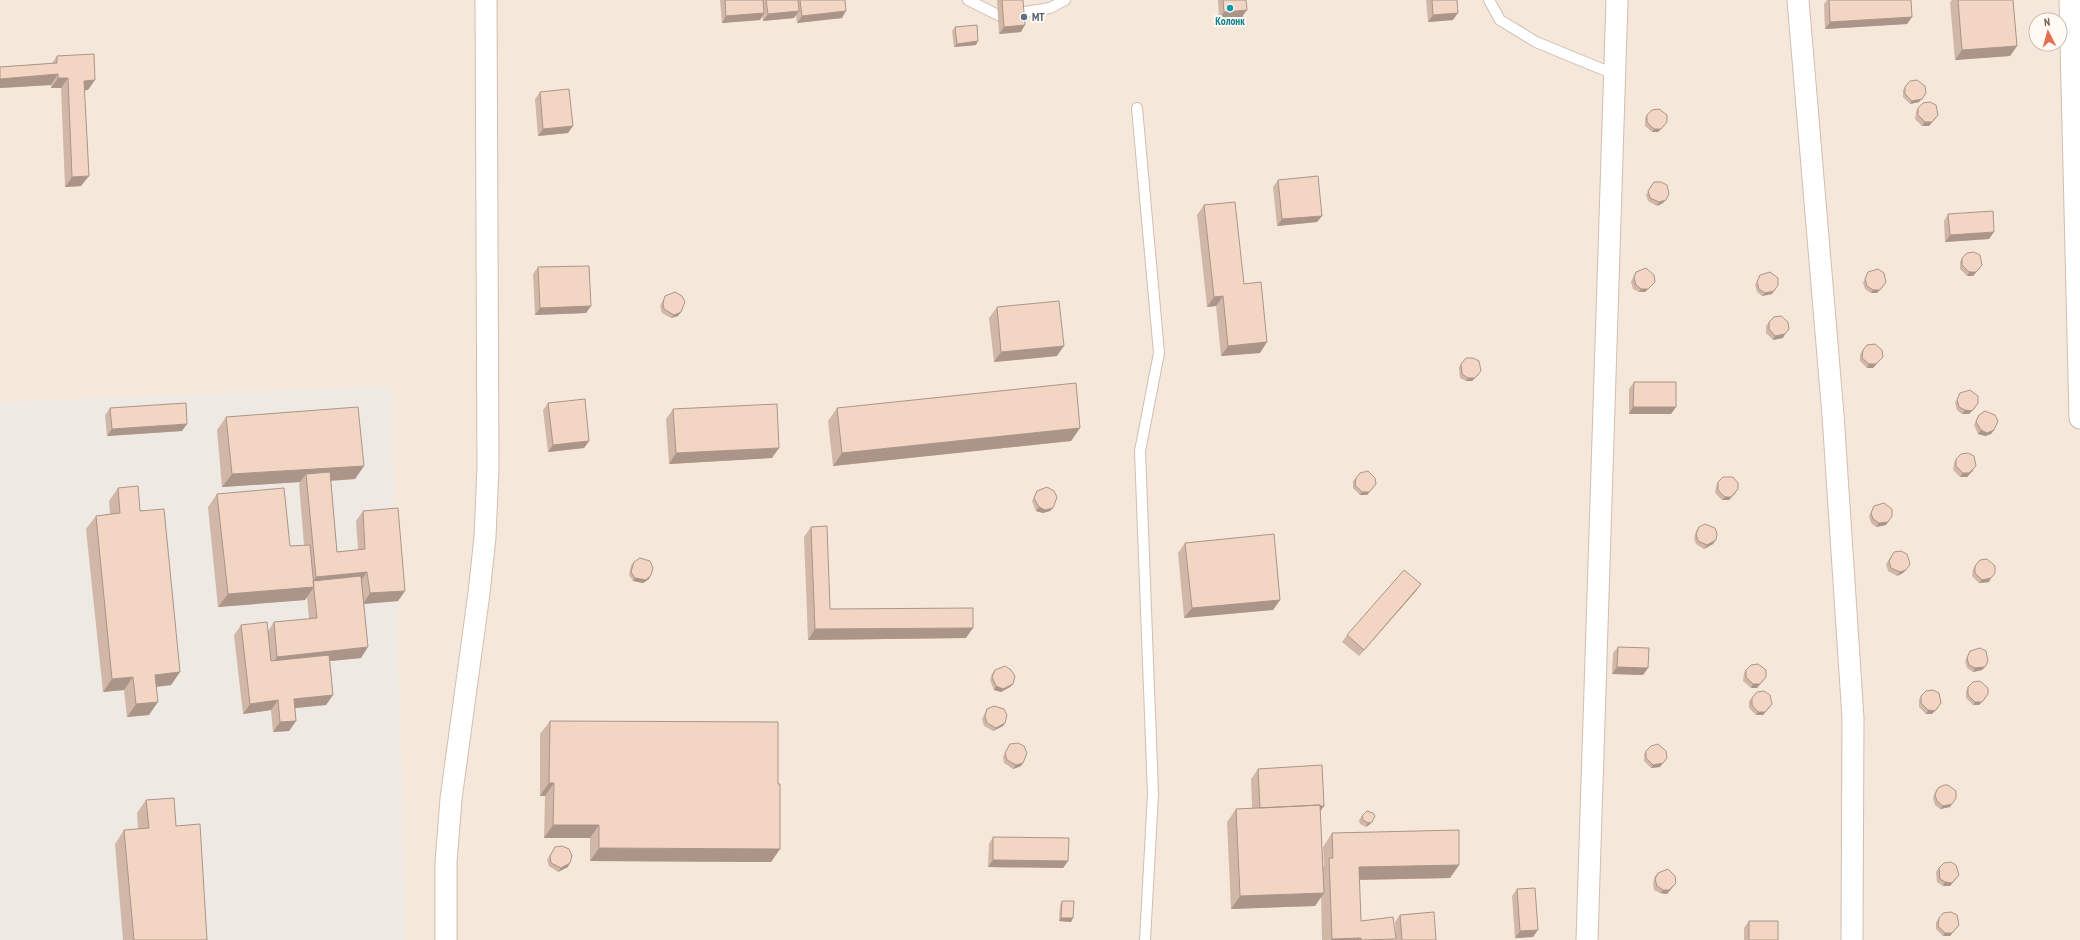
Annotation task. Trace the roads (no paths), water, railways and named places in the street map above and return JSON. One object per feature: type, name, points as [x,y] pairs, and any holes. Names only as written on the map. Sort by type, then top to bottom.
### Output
[{"type":"street","points":[[446,940],[446,862],[451,799],[486,530],[488,468],[486,0]]},
{"type":"street","points":[[1587,940],[1617,0]]},
{"type":"street","points":[[1798,0],[1834,415],[1853,718],[1852,940]]},
{"type":"street","points":[[2070,0],[2080,418]]},
{"type":"lane","points":[[968,0],[998,15]]},
{"type":"lane","points":[[1019,13],[1050,8],[1065,0]]},
{"type":"lane","points":[[1489,0],[1500,20],[1536,42],[1614,74]]},
{"type":"lane","points":[[1136,108],[1159,353],[1140,451],[1153,794],[1145,940]]},
{"type":"place","name":"Колонк","points":[[1230,8]]},
{"type":"place","name":"MT","points":[[1024,17]]}]
